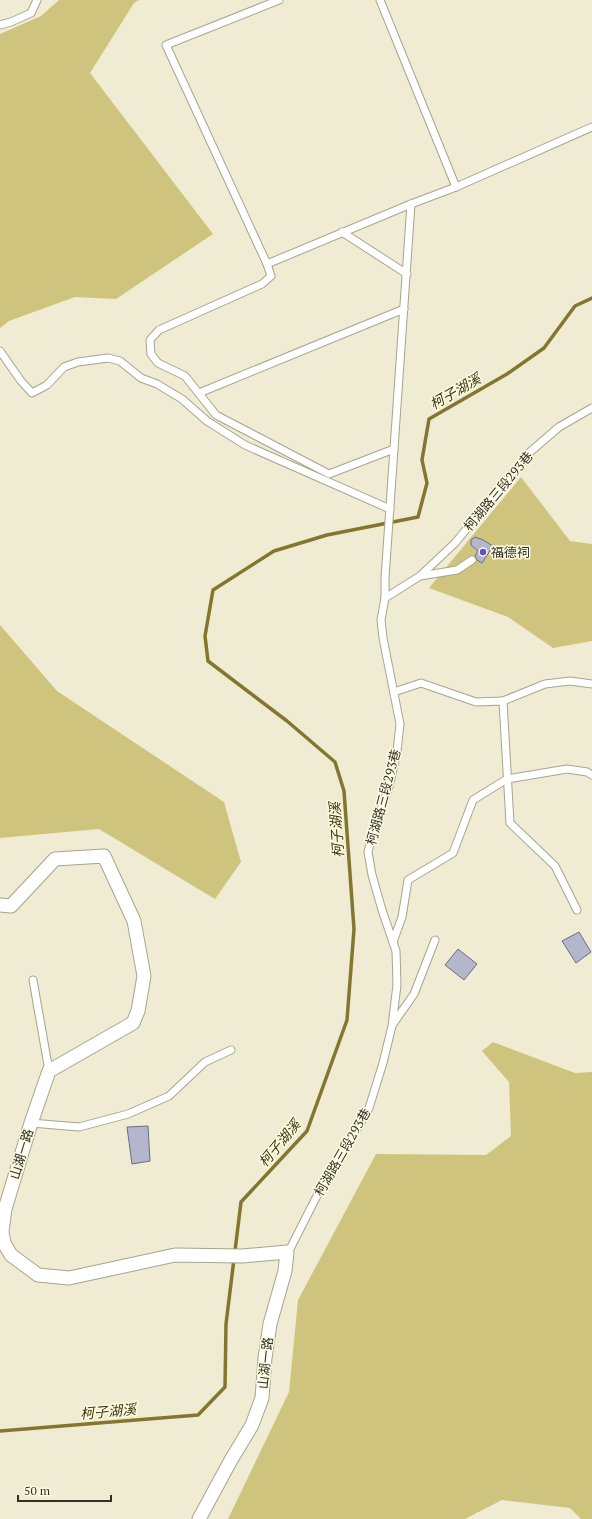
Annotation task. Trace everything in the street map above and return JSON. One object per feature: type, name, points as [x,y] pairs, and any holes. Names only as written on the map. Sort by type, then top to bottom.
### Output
[{"type":"street","points":[[0,906],[11,906],[55,859],[104,856],[134,921],[144,976],[138,1011],[133,1023],[49,1071]]},
{"type":"street","name":"山湖一路","points":[[49,1071],[31,1123],[5,1209],[2,1232],[4,1243],[11,1255],[38,1275],[69,1278],[175,1255],[242,1256],[287,1252],[285,1271],[270,1324],[265,1358],[262,1398],[252,1425],[199,1519]]},
{"type":"lane","points":[[0,25],[11,22],[31,12],[37,0]]},
{"type":"lane","points":[[279,0],[166,45],[267,264],[271,276],[262,284],[159,330],[150,340],[151,354],[158,363],[185,376],[216,415],[329,474],[394,449]]},
{"type":"lane","points":[[380,0],[456,187]]},
{"type":"lane","points":[[267,264],[342,232],[456,187],[592,127]]},
{"type":"lane","points":[[385,598],[385,578],[412,204]]},
{"type":"lane","points":[[342,232],[406,274]]},
{"type":"lane","points":[[199,393],[404,309]]},
{"type":"lane","points":[[0,351],[21,381],[32,393],[47,385],[64,367],[78,362],[108,358],[120,361],[141,378],[158,384],[182,400],[207,421],[245,445],[390,509]]},
{"type":"lane","name":"柯湖路三段293巷","points":[[287,1252],[291,1247],[326,1178],[350,1143],[369,1108],[383,1063],[392,1026],[397,985],[396,951],[372,875],[368,852],[374,828],[388,787],[397,751],[400,724],[383,638],[381,620],[385,598],[420,576],[455,543],[530,452],[558,427],[592,408]]},
{"type":"lane","points":[[420,576],[456,570],[472,560]]},
{"type":"lane","points":[[394,692],[421,683],[476,702],[503,701],[545,684],[570,681],[592,684]]},
{"type":"lane","points":[[503,701],[510,823],[555,866],[578,910]]},
{"type":"lane","points":[[393,942],[402,917],[408,880],[453,853],[473,800],[507,780],[567,769],[587,772],[592,775]]},
{"type":"lane","points":[[392,1026],[414,994],[435,940]]},
{"type":"lane","points":[[33,980],[49,1071]]},
{"type":"lane","points":[[31,1123],[79,1127],[128,1114],[169,1096],[205,1062],[231,1050]]},
{"type":"shaded area","points":[[59,0],[139,0],[134,3],[90,73],[213,234],[116,299],[75,297],[9,321],[0,328],[0,34],[41,16]]},
{"type":"shaded area","points":[[521,477],[570,541],[592,544],[592,641],[553,648],[508,617],[429,588]]},
{"type":"shaded area","points":[[0,625],[57,691],[224,802],[241,862],[215,899],[99,829],[0,838]]},
{"type":"shaded area","points":[[493,1042],[575,1073],[592,1072],[592,1519],[581,1519],[570,1508],[502,1500],[465,1519],[228,1519],[289,1392],[298,1300],[376,1154],[486,1155],[511,1136],[509,1082],[482,1051]]},
{"type":"building","name":"福德祠","points":[[475,537],[493,546],[482,563],[477,560],[475,556],[478,551],[471,545],[471,540]]},
{"type":"building","points":[[579,932],[591,952],[576,963],[562,941]]},
{"type":"building","points":[[458,949],[477,964],[464,980],[445,965]]},
{"type":"building","points":[[148,1126],[150,1161],[132,1164],[127,1127]]},
{"type":"waterway","name":"柯子湖溪","points":[[0,1431],[198,1415],[225,1387],[226,1324],[241,1202],[307,1131],[347,1020],[354,929],[344,791],[335,762],[287,721],[208,661],[205,636],[213,590],[274,551],[327,535],[418,517],[427,483],[422,460],[429,419],[507,374],[544,348],[575,306],[592,298]]},
{"type":"place","name":"福德祠","points":[[483,552]]}]
